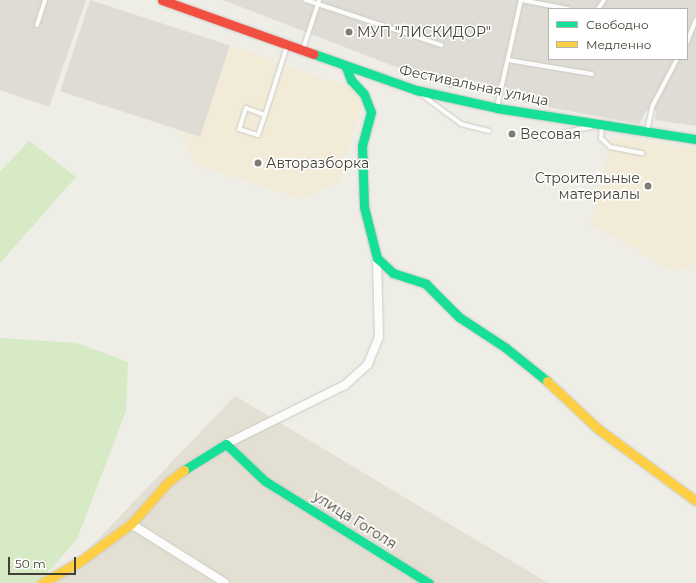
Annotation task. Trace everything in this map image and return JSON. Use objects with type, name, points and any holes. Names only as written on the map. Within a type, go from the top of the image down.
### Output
[{"type":"street","name":"Фестивальная улица","points":[[162,0],[303,52],[416,90],[497,108],[696,139]]},
{"type":"street","points":[[42,583],[79,562],[132,524],[168,482],[207,454],[345,385],[368,364],[379,337],[377,258],[364,207],[362,146],[371,112],[364,94],[351,80],[346,67]]},
{"type":"street","points":[[377,258],[393,273],[426,284],[459,317],[506,348],[565,396],[597,428],[696,501]]},
{"type":"street","name":"улица Гоголя","points":[[226,444],[265,481],[430,583]]},
{"type":"street","points":[[132,524],[225,583]]},
{"type":"lane","points":[[37,25],[45,0]]},
{"type":"lane","points":[[306,0],[318,2],[441,45]]},
{"type":"lane","points":[[497,108],[521,0],[563,8]]},
{"type":"lane","points":[[303,52],[318,2]]},
{"type":"lane","points":[[688,40],[696,20]]},
{"type":"lane","points":[[265,115],[246,108],[239,129],[258,135],[265,115],[287,46]]},
{"type":"lane","points":[[508,60],[592,74]]},
{"type":"lane","points":[[647,131],[653,105],[676,60]]},
{"type":"lane","points":[[416,90],[461,124],[488,130]]},
{"type":"lane","points":[[535,138],[602,124],[601,138],[610,147],[642,153]]},
{"type":"shaded area","points":[[0,0],[86,0],[49,107],[0,90]]},
{"type":"shaded area","points":[[90,0],[230,45],[200,137],[60,91]]},
{"type":"shaded area","points":[[223,0],[696,0],[696,126],[655,120],[656,111],[647,110],[639,124],[510,100],[505,88],[457,78],[453,89]]},
{"type":"shaded area","points":[[230,45],[351,88],[362,104],[339,182],[301,199],[195,165],[181,131],[200,137]]},
{"type":"shaded area","name":"Строительные материалы","points":[[612,137],[696,148],[696,265],[673,270],[591,225]]},
{"type":"shaded area","points":[[235,396],[548,583],[56,583]]},
{"type":"green space","points":[[29,141],[76,177],[0,263],[0,172]]},
{"type":"green space","points":[[0,338],[77,343],[128,362],[126,411],[77,539],[39,583],[0,583]]},
{"type":"traffic: fast","points":[[314,54],[416,90],[497,108],[696,139]]},
{"type":"traffic: fast","points":[[346,67],[351,80],[364,94],[371,112],[362,146],[364,207],[377,258],[393,273],[426,284],[459,317],[506,348],[547,381]]},
{"type":"traffic: fast","points":[[184,470],[226,444],[265,481],[429,583]]},
{"type":"traffic: slow","points":[[547,381],[597,428],[696,501]]},
{"type":"traffic: slow","points":[[42,583],[79,562],[131,524],[168,482],[184,470]]},
{"type":"traffic: jam","points":[[162,0],[314,54]]},
{"type":"place","name":"МУП \"ЛИСКИДОР\"","points":[[349,32]]},
{"type":"place","name":"Весовая","points":[[512,134]]},
{"type":"place","name":"Авторазборка","points":[[258,163]]},
{"type":"place","name":"Строительные материалы","points":[[648,186]]}]
